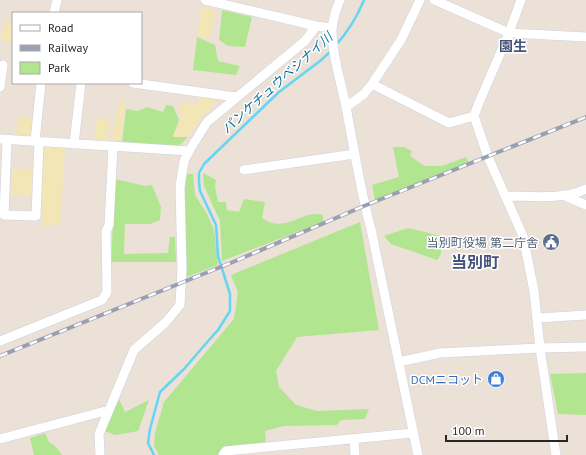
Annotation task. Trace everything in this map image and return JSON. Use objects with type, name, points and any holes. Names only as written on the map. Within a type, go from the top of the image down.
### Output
[{"type":"street","points":[[54,12],[57,0]]},
{"type":"street","points":[[205,0],[316,26],[333,33]]},
{"type":"street","points":[[340,0],[336,9],[333,33],[338,67],[364,206],[371,229],[418,455]]},
{"type":"street","points":[[346,107],[364,94],[372,84],[401,40],[420,0]]},
{"type":"street","points":[[434,0],[509,32],[586,37]]},
{"type":"street","points":[[521,0],[474,116],[488,157],[523,236],[534,291],[540,348],[556,455]]},
{"type":"street","points":[[100,455],[99,434],[134,350],[166,322],[180,305],[182,268],[180,187],[184,161],[189,151],[207,122],[305,41],[316,26]]},
{"type":"street","points":[[0,87],[2,65],[12,67]]},
{"type":"street","points":[[41,84],[37,141],[36,216],[4,215],[3,140],[37,141],[189,151]]},
{"type":"street","points":[[74,144],[81,84]]},
{"type":"street","points":[[140,84],[236,97]]},
{"type":"street","points":[[372,84],[449,123],[474,116]]},
{"type":"street","points":[[0,340],[102,300],[107,292],[106,231],[109,225],[113,146]]},
{"type":"street","points":[[244,170],[355,154]]},
{"type":"street","points":[[505,196],[563,195],[586,189]]},
{"type":"street","points":[[563,195],[586,205]]},
{"type":"street","points":[[537,318],[586,315]]},
{"type":"street","points":[[398,362],[440,353],[586,347]]},
{"type":"street","points":[[0,439],[109,410]]},
{"type":"street","points":[[223,455],[226,451],[264,451],[413,433]]},
{"type":"street","points":[[354,439],[355,455]]},
{"type":"green space","points":[[222,10],[252,17],[245,47],[228,46],[219,40]]},
{"type":"green space","points":[[197,37],[215,45],[218,61],[240,66],[236,75],[193,70]]},
{"type":"green space","points":[[166,105],[173,106],[179,120],[173,136],[188,137],[180,145],[150,146],[122,144],[126,109],[138,111],[147,107],[163,112]]},
{"type":"green space","points":[[393,147],[404,147],[412,151],[410,156],[425,166],[442,166],[466,157],[469,163],[375,200],[372,185],[399,177]]},
{"type":"green space","points":[[203,173],[216,180],[215,187],[218,202],[226,202],[227,210],[239,212],[244,199],[265,202],[262,218],[271,223],[286,223],[315,214],[323,215],[323,222],[222,261],[220,221],[204,186]]},
{"type":"green space","points":[[186,174],[193,174],[195,195],[207,214],[214,230],[218,265],[187,277],[184,194]]},
{"type":"green space","points":[[115,179],[145,186],[152,185],[161,207],[160,220],[150,224],[125,224],[124,254],[168,253],[170,237],[175,237],[176,262],[111,262]]},
{"type":"green space","points":[[360,222],[379,330],[297,337],[276,371],[279,387],[296,405],[317,411],[369,409],[365,419],[341,420],[337,425],[284,426],[265,431],[266,445],[220,450],[219,455],[159,455],[154,446],[155,433],[164,402],[234,319],[238,292],[231,275]]},
{"type":"green space","points":[[408,228],[441,236],[441,254],[437,260],[391,244],[384,236]]},
{"type":"green space","points":[[586,373],[586,415],[558,414],[550,374]]},
{"type":"green space","points":[[119,399],[125,412],[149,400],[138,431],[116,435],[104,431]]},
{"type":"green space","points":[[45,433],[49,442],[55,446],[62,455],[34,455],[30,438]]},
{"type":"sand","points":[[202,6],[216,10],[210,41],[197,34]]},
{"type":"sand","points":[[5,21],[12,23],[12,42],[0,40]]},
{"type":"sand","points":[[198,96],[219,99],[201,119],[188,137],[173,137],[181,120],[179,103],[197,105]]},
{"type":"sand","points":[[120,100],[126,101],[121,141],[112,140]]},
{"type":"sand","points":[[19,116],[35,118],[32,136],[16,135]]},
{"type":"sand","points":[[96,118],[110,120],[107,141],[94,141]]},
{"type":"sand","points":[[46,147],[65,148],[60,226],[41,226],[42,151]]},
{"type":"sand","points":[[11,169],[33,170],[32,195],[11,196]]},
{"type":"waterway","name":"パンケチュウベシナイ川","points":[[335,46],[352,24],[364,0]]},
{"type":"waterway","name":"パンケチュウベシナイ川","points":[[154,455],[148,443],[150,429],[160,392],[184,369],[218,330],[230,311],[230,294],[218,256],[216,225],[200,191],[199,173],[204,164],[279,92],[331,51]]},
{"type":"railway","points":[[0,356],[233,262],[364,206],[586,117]]},
{"type":"place","name":"当別町役場 第二庁舎","points":[[551,242]]},
{"type":"place","name":"DCMニコット","points":[[496,379]]},
{"type":"district","name":"園生","points":[[513,46]]},
{"type":"district","name":"当別町","points":[[475,262]]}]
